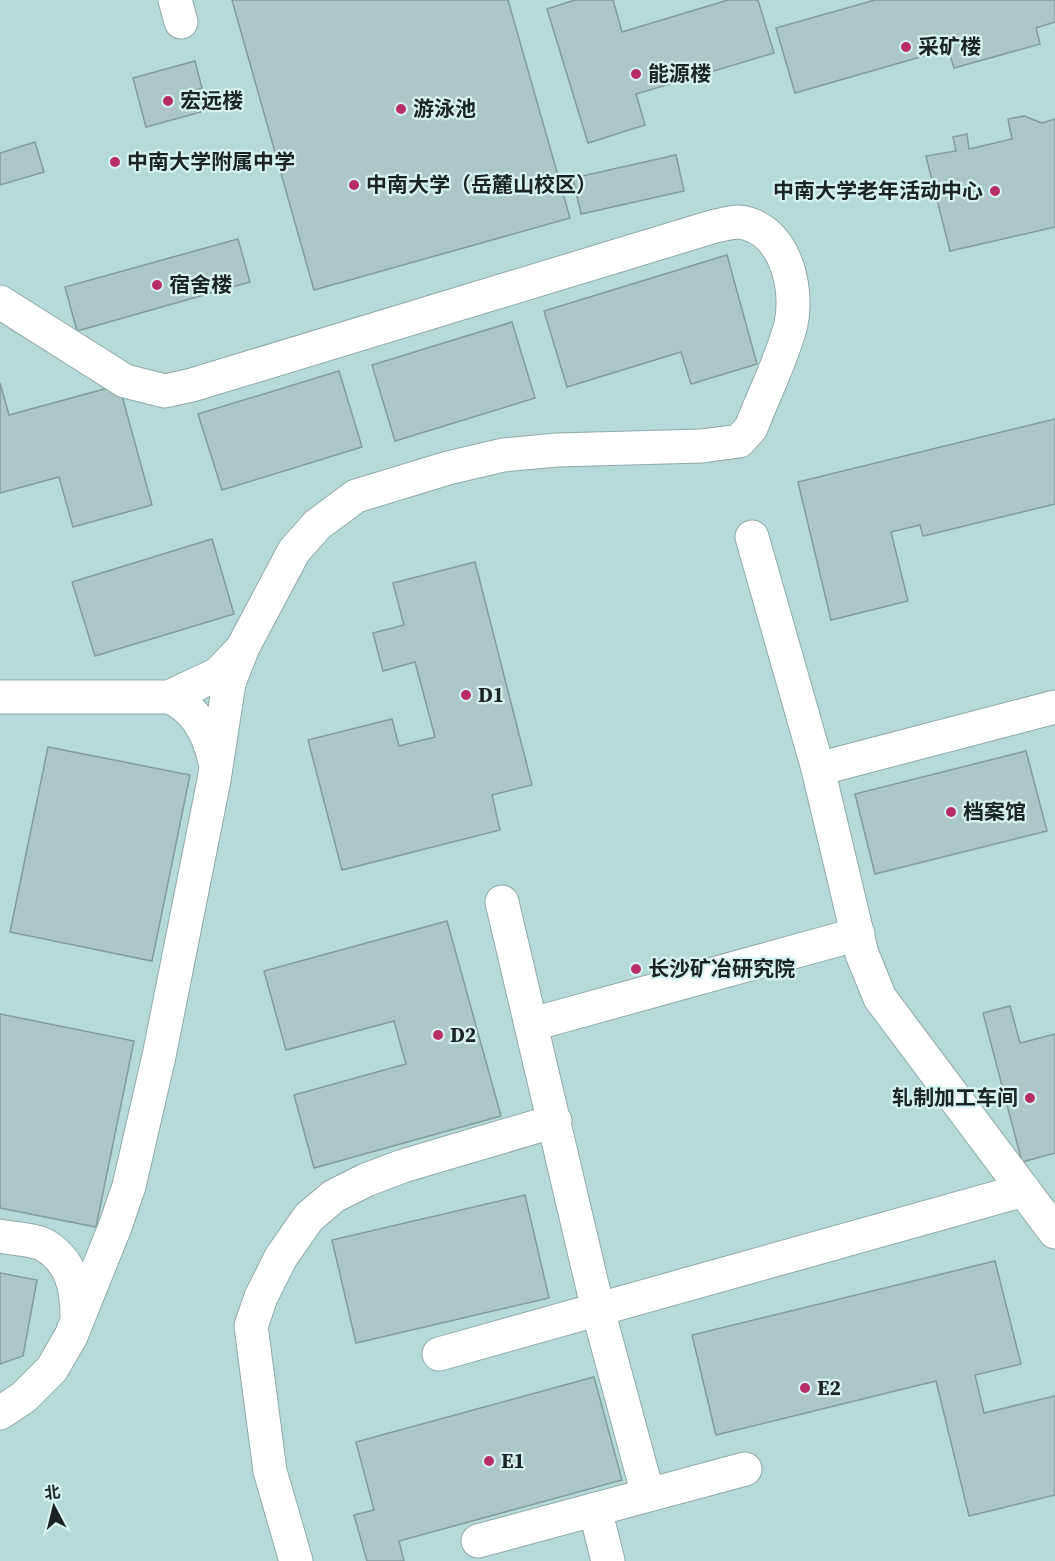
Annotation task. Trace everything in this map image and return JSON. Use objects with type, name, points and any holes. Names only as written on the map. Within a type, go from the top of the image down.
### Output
[{"type":"street","points":[[0,302],[125,381],[165,390],[192,385],[715,225],[738,222],[763,231],[778,245],[788,273],[793,300],[791,325],[751,428],[739,441],[702,446],[557,450],[503,455],[448,468],[356,496],[317,525],[294,551],[243,647],[229,683],[216,767],[159,1056],[129,1186],[116,1227],[76,1322],[52,1369],[24,1397],[0,1413]]},
{"type":"street","points":[[752,537],[818,769],[862,954],[880,998],[1055,1232]]},
{"type":"street","points":[[169,697],[219,674],[243,647]]},
{"type":"street","points":[[0,697],[169,697],[181,702],[200,723],[210,739],[216,767]]},
{"type":"street","points":[[818,769],[1055,707]]},
{"type":"street","points":[[502,902],[533,1024],[598,1310],[648,1495]]},
{"type":"street","points":[[533,1024],[858,934]]},
{"type":"street","points":[[296,1561],[270,1471],[252,1326],[261,1297],[281,1257],[309,1217],[334,1196],[366,1180],[403,1166],[555,1121]]},
{"type":"street","points":[[440,1354],[1024,1190]]},
{"type":"street","points":[[0,1236],[45,1245],[82,1248],[100,1241],[116,1227]]},
{"type":"street","points":[[45,1245],[72,1274],[77,1297],[76,1322]]},
{"type":"street","points":[[478,1541],[745,1468]]},
{"type":"street","points":[[595,1509],[608,1561]]},
{"type":"shaded area","points":[[0,0],[1055,0],[1055,1561],[0,1561]]},
{"type":"building","name":"游泳池","points":[[232,0],[508,0],[570,218],[314,290]]},
{"type":"building","name":"能源楼","points":[[575,0],[613,0],[622,32],[728,0],[758,0],[774,53],[636,94],[645,125],[588,143],[547,9]]},
{"type":"building","name":"采矿楼","points":[[875,0],[1055,0],[1055,22],[1036,28],[1040,44],[954,68],[948,49],[795,93],[776,28]]},
{"type":"building","name":"宏远楼","points":[[195,61],[202,88],[195,90],[201,112],[146,127],[133,78]]},
{"type":"building","name":"中南大学老年活动中心","points":[[1024,116],[1042,123],[1055,119],[1055,227],[950,251],[926,156],[956,151],[953,137],[967,134],[969,149],[1012,139],[1008,119]]},
{"type":"building","points":[[35,142],[44,172],[0,185],[0,153]]},
{"type":"building","points":[[676,155],[684,191],[581,214],[573,178]]},
{"type":"building","name":"宿舍楼","points":[[238,239],[250,282],[77,331],[65,287]]},
{"type":"building","points":[[727,255],[757,364],[691,384],[681,352],[567,387],[544,311]]},
{"type":"building","points":[[512,322],[535,398],[395,441],[372,365]]},
{"type":"building","points":[[339,371],[362,447],[222,490],[198,414]]},
{"type":"building","points":[[0,383],[9,415],[119,385],[152,505],[73,527],[59,477],[0,493]]},
{"type":"building","points":[[1055,419],[1055,504],[923,536],[920,525],[891,532],[908,601],[831,620],[798,482]]},
{"type":"building","points":[[212,539],[234,614],[95,656],[72,582]]},
{"type":"building","name":"D1","points":[[475,562],[532,785],[492,795],[500,830],[342,870],[308,740],[392,719],[399,746],[435,737],[415,662],[383,671],[373,633],[404,625],[393,583]]},
{"type":"building","points":[[48,747],[190,775],[152,961],[10,932]]},
{"type":"building","name":"档案馆","points":[[1026,751],[1047,831],[875,874],[855,794]]},
{"type":"building","name":"D2","points":[[447,921],[501,1116],[314,1168],[294,1095],[406,1064],[394,1021],[286,1050],[264,971]]},
{"type":"building","name":"轧制加工车间","points":[[1010,1006],[1020,1043],[1055,1034],[1055,1153],[1022,1162],[983,1013]]},
{"type":"building","points":[[0,1014],[134,1041],[96,1227],[0,1208]]},
{"type":"building","points":[[525,1195],[549,1298],[356,1343],[332,1240]]},
{"type":"building","name":"E2","points":[[995,1261],[1021,1364],[975,1375],[984,1413],[1055,1396],[1055,1495],[969,1516],[936,1381],[716,1435],[692,1335]]},
{"type":"building","points":[[0,1273],[37,1280],[23,1356],[0,1364]]},
{"type":"building","name":"E1","points":[[594,1377],[622,1480],[399,1541],[404,1561],[367,1561],[354,1515],[374,1510],[356,1442]]},
{"type":"place","name":"采矿楼","points":[[906,47]]},
{"type":"place","name":"能源楼","points":[[636,74]]},
{"type":"place","name":"宏远楼","points":[[168,101]]},
{"type":"place","name":"游泳池","points":[[401,109]]},
{"type":"place","name":"中南大学附属中学","points":[[115,162]]},
{"type":"place","name":"中南大学（岳麓山校区）","points":[[354,185]]},
{"type":"place","name":"中南大学老年活动中心","points":[[995,191]]},
{"type":"place","name":"宿舍楼","points":[[157,285]]},
{"type":"place","name":"D1","points":[[466,695]]},
{"type":"place","name":"档案馆","points":[[951,812]]},
{"type":"place","name":"长沙矿冶研究院","points":[[636,969]]},
{"type":"place","name":"D2","points":[[438,1035]]},
{"type":"place","name":"轧制加工车间","points":[[1030,1098]]},
{"type":"place","name":"E2","points":[[805,1388]]},
{"type":"place","name":"E1","points":[[489,1461]]}]
